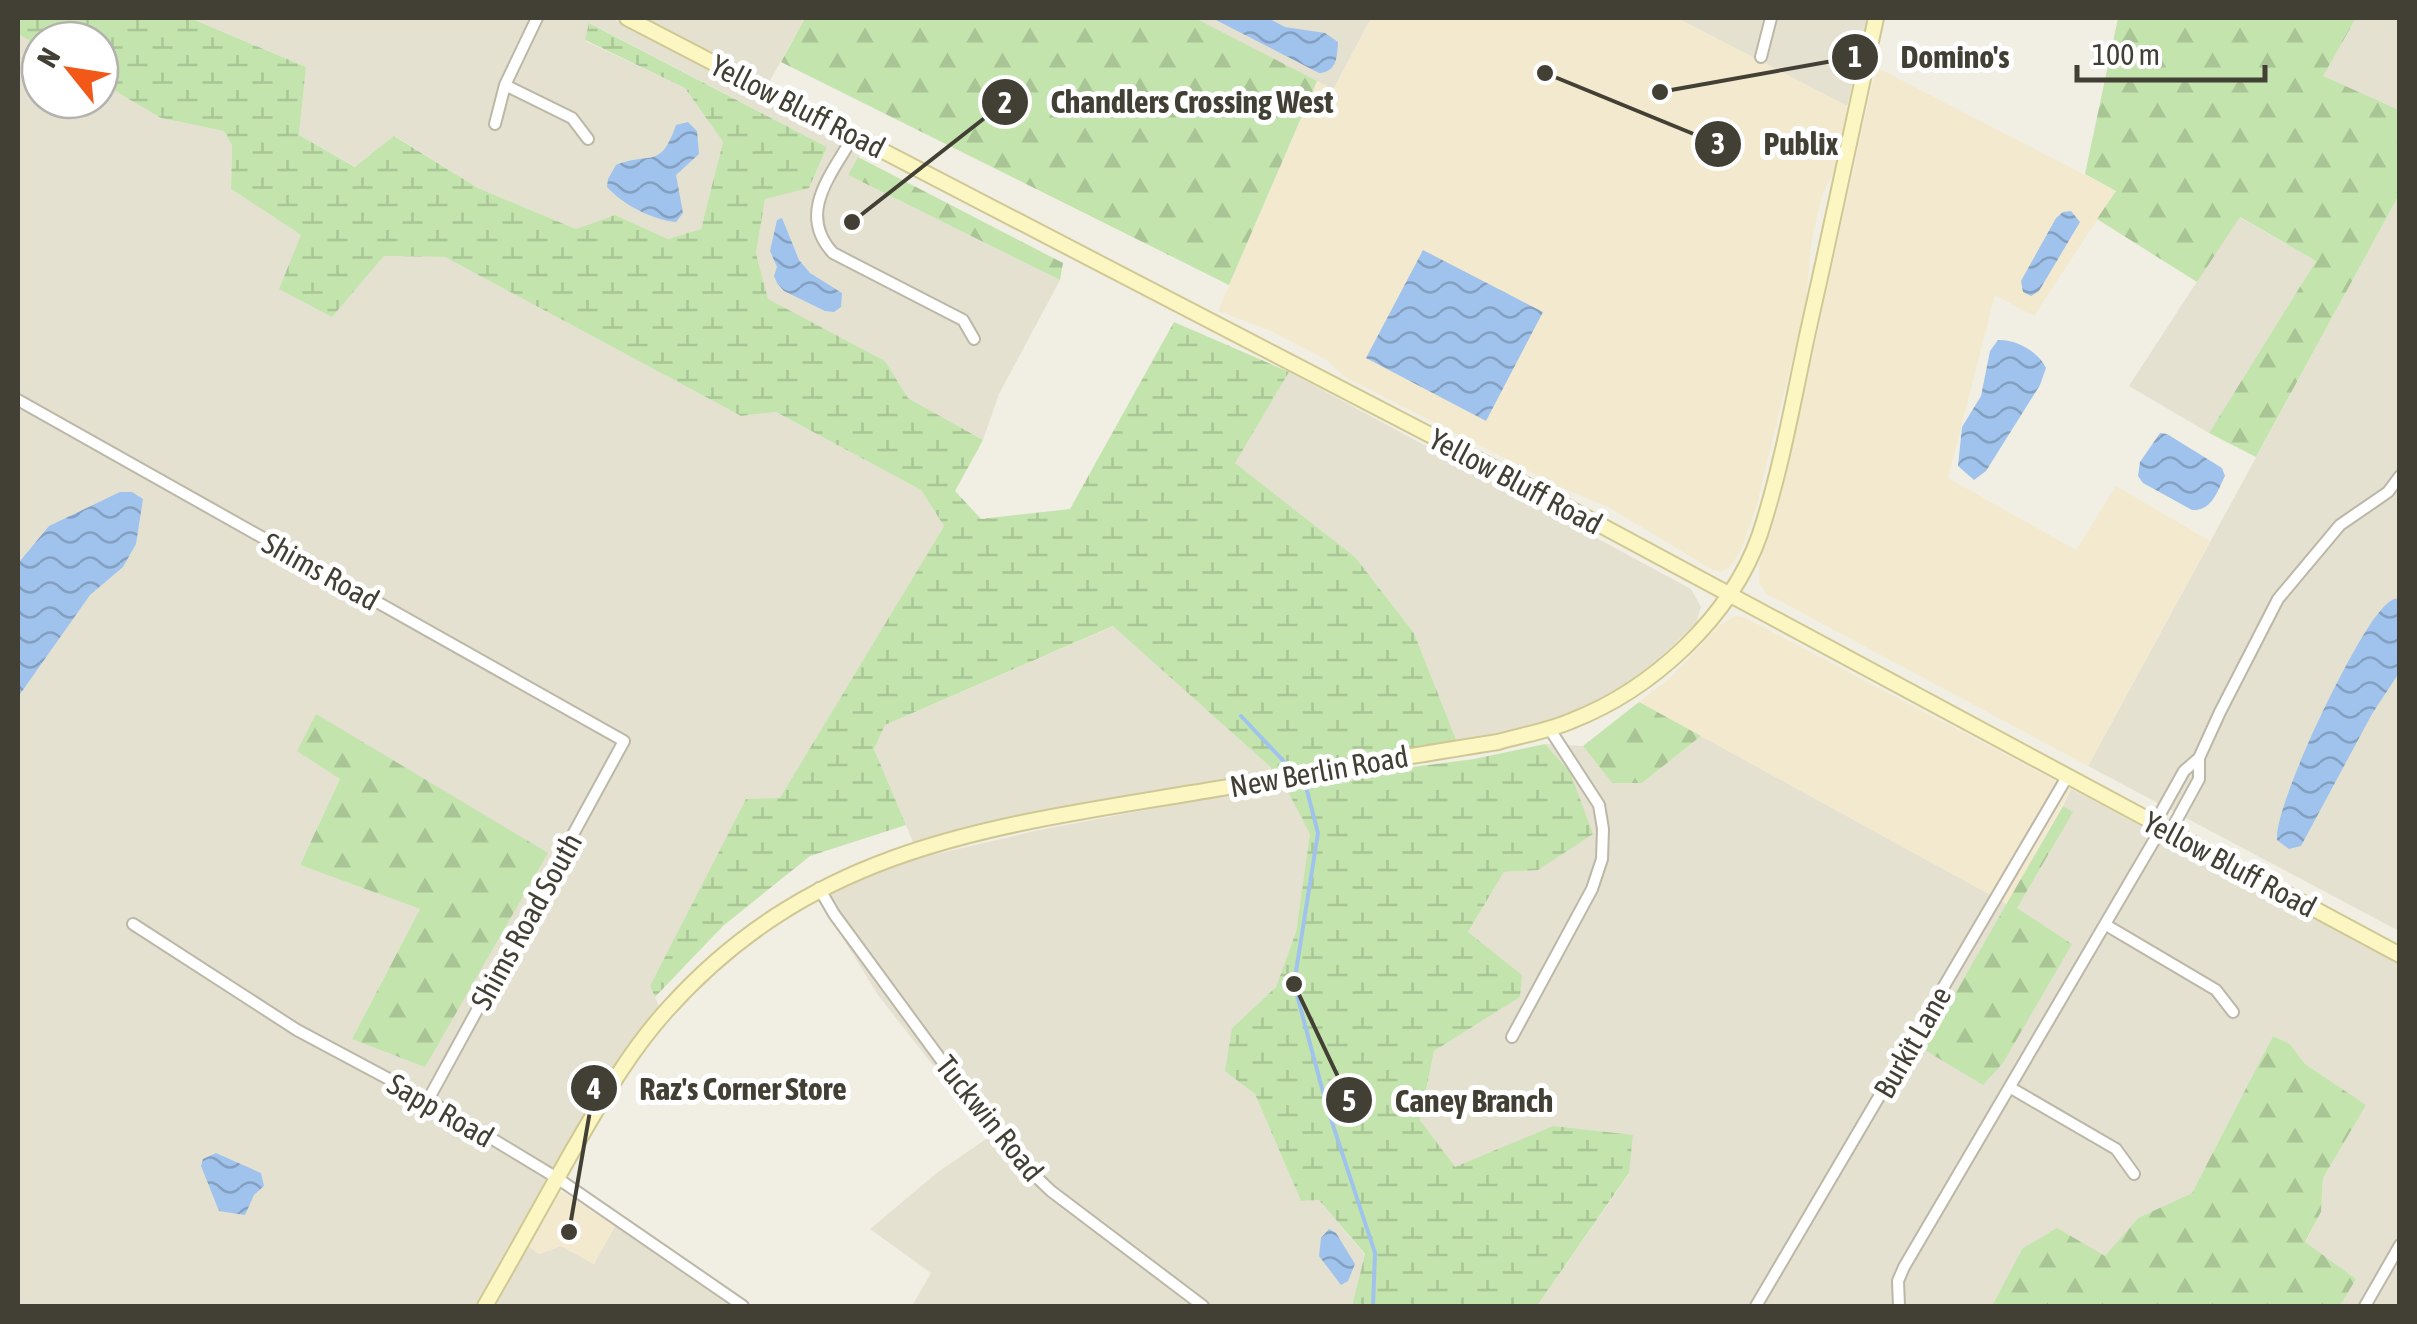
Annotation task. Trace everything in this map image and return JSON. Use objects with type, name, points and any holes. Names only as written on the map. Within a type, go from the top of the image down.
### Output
[{"type":"main road","name":"Yellow Bluff Road","points":[[628,18],[1182,304],[2400,954]]},
{"type":"main road","name":"New Berlin Road","points":[[486,1306],[616,1078],[664,1012],[722,954],[819,888],[890,857],[1078,812],[1498,742],[1549,728],[1601,708],[1652,675],[1691,640],[1727,594],[1759,538],[1778,470],[1876,18]]},
{"type":"street","points":[[495,124],[505,85],[537,18]]},
{"type":"street","points":[[1761,57],[1770,18]]},
{"type":"street","points":[[505,85],[572,118],[588,139]]},
{"type":"street","points":[[854,135],[818,201],[817,231],[824,243],[833,253],[963,320],[974,338]]},
{"type":"street","name":"Shims Road","points":[[18,400],[624,741]]},
{"type":"street","points":[[1899,1306],[1898,1281],[1904,1267],[2162,827],[2184,771],[2200,758],[2278,599],[2340,524],[2388,492],[2400,476]]},
{"type":"street","points":[[1512,1038],[1592,889],[1602,858],[1599,805],[1549,728]]},
{"type":"street","name":"Shims Road South","points":[[428,1100],[624,741]]},
{"type":"street","points":[[2162,827],[2200,779],[2200,758]]},
{"type":"street","name":"Burkit Lane","points":[[1756,1306],[2067,776]]},
{"type":"street","name":"Tuckwin Road","points":[[819,888],[1005,1147],[1051,1191],[1203,1306]]},
{"type":"street","name":"Sapp Road","points":[[133,924],[298,1030],[428,1100],[557,1178],[743,1306]]},
{"type":"street","points":[[2106,925],[2216,990],[2233,1012]]},
{"type":"street","points":[[2010,1088],[2116,1149],[2134,1174]]},
{"type":"street","points":[[2365,1306],[2400,1245]]},
{"type":"shaded area","points":[[190,18],[611,18],[864,148],[848,175],[1060,280],[999,394],[983,440],[908,398],[885,361],[768,300],[756,253],[765,198],[809,188],[827,147],[590,23],[585,41],[685,88],[723,142],[701,229],[668,239],[615,215],[576,229],[478,188],[395,136],[356,167],[299,135],[306,67]]},
{"type":"shaded area","points":[[640,18],[805,18],[768,84]]},
{"type":"shaded area","points":[[1195,18],[1371,18],[1333,90]]},
{"type":"shaded area","points":[[1371,18],[1677,18],[1847,106],[1835,170],[1822,195],[1811,244],[1806,303],[1756,508],[1731,566],[1721,572],[1713,570],[1610,508],[1560,487],[1345,377],[1327,360],[1269,330],[1218,311],[1317,81],[1334,89]]},
{"type":"shaded area","points":[[1677,18],[1868,18],[1847,106]]},
{"type":"shaded area","points":[[2356,18],[2399,18],[2399,110],[2322,76]]},
{"type":"shaded area","points":[[18,34],[20,120],[120,120],[120,94],[161,118],[224,131],[232,144],[231,189],[301,235],[332,316],[384,256],[445,257],[741,416],[776,412],[921,490],[944,526],[780,799],[650,986],[659,1006],[599,1092],[478,1306],[18,1306]],"holes":[[[340,779],[548,853],[352,1039],[420,909],[300,865]]]},
{"type":"shaded area","points":[[1876,67],[2116,191],[2034,316],[1995,295],[1948,478],[2076,550],[2116,486],[2210,541],[2088,766],[1767,594],[1759,584],[1759,564],[1776,516]]},
{"type":"shaded area","points":[[2399,195],[2399,931],[2088,766]]},
{"type":"shaded area","points":[[2239,217],[2316,261],[2209,433],[2129,386]]},
{"type":"shaded area","points":[[1289,372],[1691,589],[1701,607],[1696,623],[1646,671],[1566,716],[1457,742],[1414,633],[1355,557],[1234,463]]},
{"type":"shaded area","points":[[1735,616],[1744,617],[2071,789],[2007,904],[1639,702],[1672,676],[1721,624]]},
{"type":"shaded area","points":[[1114,626],[1276,772],[1047,813],[913,842],[874,749],[885,725]]},
{"type":"shaded area","points":[[1701,736],[2007,904],[1923,1048],[2071,943],[2016,908],[2072,813],[2063,806],[2071,789],[2399,962],[2399,1306],[2340,1306],[2356,1279],[2305,1243],[2321,1212],[2323,1178],[2365,1105],[2305,1064],[2290,1044],[2273,1036],[2192,1193],[2138,1218],[2105,1257],[2022,1249],[1992,1306],[1537,1306],[1629,1174],[1553,1126],[1455,1168],[1420,1120],[1434,1051],[1520,997],[1521,975],[1468,932],[1504,872],[1538,870],[1570,772],[1545,744],[1583,746],[1612,783],[1642,783]]},
{"type":"shaded area","points":[[1284,784],[1311,833],[1296,932],[1276,987],[1232,1028],[1255,1094],[1301,1201],[1319,1200],[1365,1255],[1352,1306],[912,1306],[931,1273],[870,1229],[938,1172],[989,1137],[878,995],[818,898],[867,874],[928,856],[1039,830]]},
{"type":"shaded area","points":[[561,1191],[615,1226],[594,1264],[561,1246],[539,1254],[528,1246]]},
{"type":"shaded area","points":[[615,1226],[730,1306],[494,1306],[528,1246],[539,1254],[561,1246],[594,1264]]},
{"type":"green space","points":[[18,18],[190,18],[306,67],[299,135],[355,167],[394,136],[478,188],[576,229],[615,215],[668,239],[701,229],[723,142],[685,88],[585,40],[589,23],[827,147],[809,188],[765,199],[756,253],[768,299],[885,361],[908,398],[983,440],[955,491],[981,519],[1070,509],[1174,322],[1289,372],[1235,463],[1355,557],[1414,633],[1457,742],[1276,772],[1113,626],[885,725],[874,749],[906,825],[810,856],[723,926],[655,997],[650,986],[746,799],[780,798],[944,526],[921,490],[776,412],[741,416],[445,257],[384,256],[332,317],[279,289],[301,235],[231,189],[232,145],[224,131],[161,118],[120,94],[120,20],[20,20],[18,34]]},
{"type":"green space","points":[[805,18],[1195,18],[1317,81],[1229,285],[781,62]]},
{"type":"green space","points":[[2118,18],[2356,18],[2323,76],[2399,110],[2399,195],[2256,457],[2209,433],[2316,261],[2240,217],[2197,282],[2097,219],[2116,191],[2085,174]]},
{"type":"green space","points":[[858,157],[1063,263],[1060,280],[848,175]]},
{"type":"green space","points":[[1639,702],[1701,736],[1642,783],[1612,783],[1583,746]]},
{"type":"green space","points":[[316,714],[548,853],[425,1067],[352,1039],[420,909],[300,865],[340,779],[297,751]]},
{"type":"green space","points":[[1545,744],[1570,772],[1593,834],[1538,870],[1504,872],[1468,932],[1522,975],[1520,997],[1434,1051],[1420,1120],[1455,1167],[1553,1126],[1633,1135],[1629,1173],[1537,1306],[1352,1306],[1365,1254],[1319,1200],[1301,1201],[1255,1094],[1225,1071],[1232,1028],[1276,987],[1296,932],[1310,834],[1284,784],[1474,759]]},
{"type":"green space","points":[[2063,806],[2073,812],[2017,908],[2072,944],[2003,1063],[1983,1085],[1923,1049]]},
{"type":"green space","points":[[2273,1036],[2290,1044],[2305,1064],[2366,1105],[2323,1178],[2321,1212],[2305,1242],[2356,1279],[2340,1306],[1992,1306],[2022,1249],[2057,1228],[2105,1256],[2138,1218],[2192,1193]]},
{"type":"water","points":[[1212,18],[1268,18],[1285,27],[1325,33],[1338,42],[1335,63],[1319,73]]},
{"type":"water","points":[[688,122],[697,131],[699,154],[676,175],[683,213],[676,222],[639,210],[607,187],[616,165],[659,154],[676,125]]},
{"type":"water","points":[[2071,211],[2080,222],[2039,291],[2031,296],[2023,292],[2021,281],[2056,218]]},
{"type":"water","points":[[782,218],[799,260],[810,273],[842,293],[841,307],[834,312],[784,291],[777,283],[777,267],[770,251],[777,220]]},
{"type":"water","points":[[1423,250],[1543,312],[1486,421],[1366,358]]},
{"type":"water","points":[[1998,340],[2026,348],[2046,368],[2040,385],[1986,471],[1974,480],[1958,466],[1962,427],[1981,396],[1990,351]]},
{"type":"water","points":[[2160,433],[2222,468],[2225,476],[2204,507],[2192,510],[2143,483],[2138,476],[2140,462]]},
{"type":"water","points":[[120,492],[132,492],[143,499],[136,544],[123,567],[90,595],[18,697],[20,561],[49,526]]},
{"type":"water","points":[[2399,598],[2399,673],[2372,714],[2301,846],[2289,849],[2277,840],[2301,759],[2353,653],[2381,610]]},
{"type":"water","points":[[216,1153],[261,1173],[264,1186],[254,1195],[245,1215],[219,1211],[201,1166],[203,1159]]},
{"type":"water","points":[[1329,1229],[1336,1233],[1355,1264],[1348,1281],[1341,1285],[1319,1256],[1321,1238]]},
{"type":"waterway","points":[[1241,716],[1293,771]]},
{"type":"waterway","points":[[1299,778],[1306,787],[1318,833],[1294,984],[1327,1107],[1375,1253],[1373,1306]]},
{"type":"place","name":"Publix","points":[[1545,73]]},
{"type":"place","name":"Domino's","points":[[1660,92]]},
{"type":"place","name":"Chandlers Crossing West","points":[[852,222]]},
{"type":"place","name":"Caney Branch","points":[[1294,984]]},
{"type":"place","name":"Raz's Corner Store","points":[[569,1232]]}]
